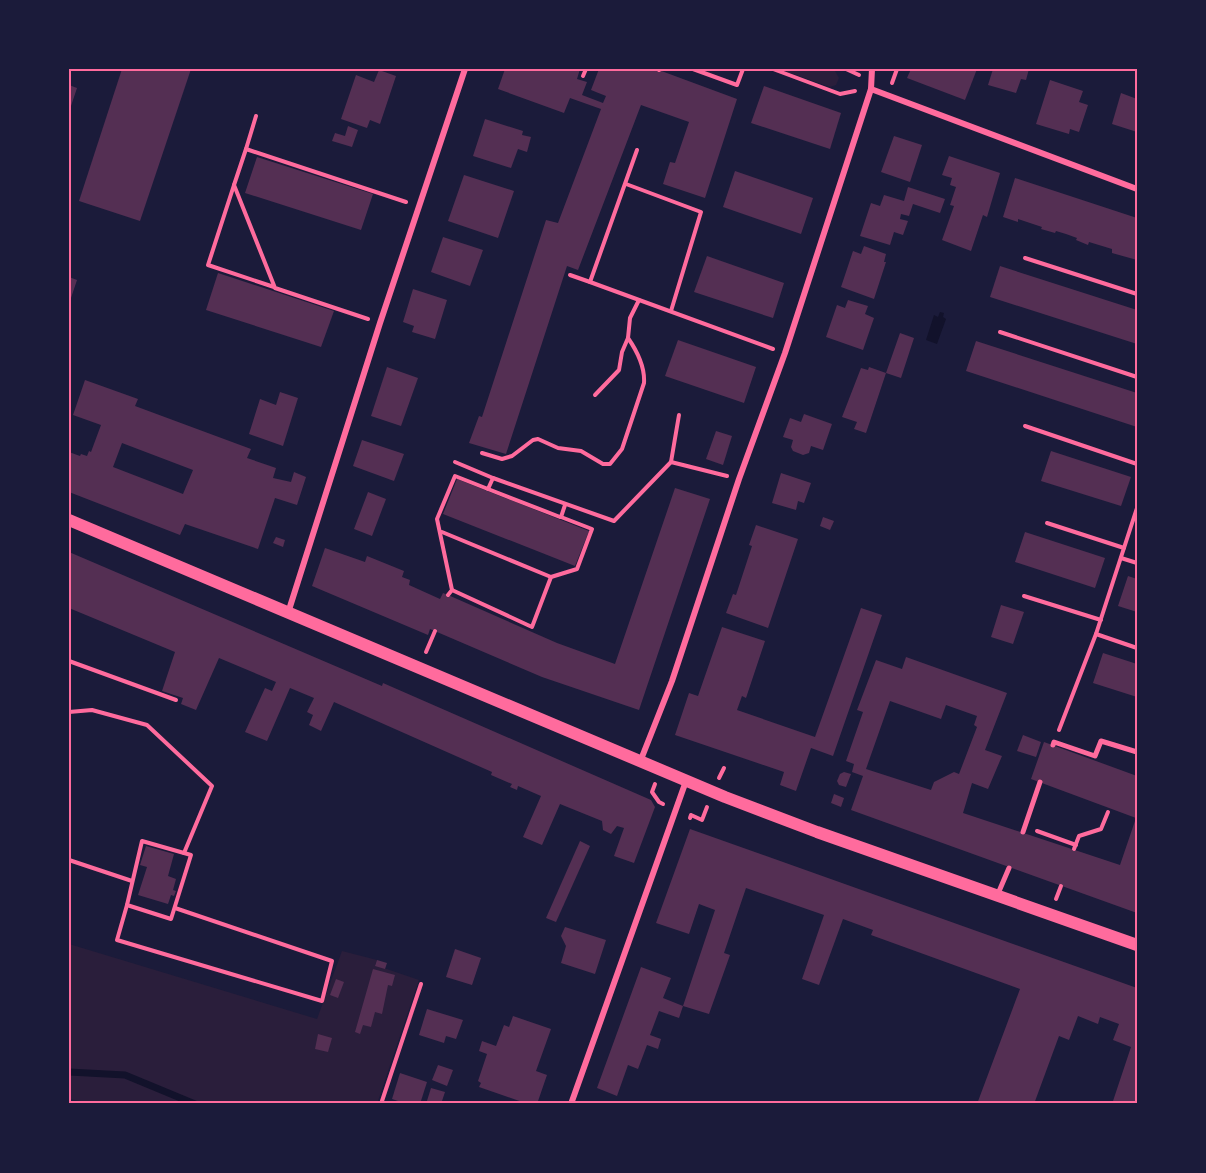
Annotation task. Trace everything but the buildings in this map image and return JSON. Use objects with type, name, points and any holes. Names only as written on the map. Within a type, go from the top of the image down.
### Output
[{"type":"main road","points":[[69,520],[713,792],[817,832],[1137,945]]},
{"type":"street","points":[[288,613],[380,323],[465,69]]},
{"type":"street","points":[[639,762],[672,681],[739,479],[784,353],[870,89],[872,69]]},
{"type":"street","points":[[870,89],[1137,189]]},
{"type":"street","points":[[1054,743],[1095,756],[1101,741],[1137,752]]},
{"type":"street","points":[[572,1104],[686,781]]},
{"type":"street","points":[[1024,829],[1040,782]]},
{"type":"street","points":[[997,896],[1010,868]]},
{"type":"path","points":[[583,76],[586,69]]},
{"type":"path","points":[[693,69],[737,85],[743,69]]},
{"type":"path","points":[[773,69],[840,94],[870,89]]},
{"type":"path","points":[[256,116],[208,265],[380,323]]},
{"type":"path","points":[[246,149],[419,206]]},
{"type":"path","points":[[591,282],[637,150]]},
{"type":"path","points":[[626,184],[701,212],[671,311]]},
{"type":"path","points":[[234,185],[275,288]]},
{"type":"path","points":[[1025,258],[1137,294]]},
{"type":"path","points":[[570,275],[784,353]]},
{"type":"path","points":[[595,395],[619,370],[622,352],[628,338],[630,318],[639,300]]},
{"type":"path","points":[[1000,332],[1137,377]]},
{"type":"path","points":[[483,453],[502,459],[512,456],[533,440],[538,439],[558,447],[580,451],[603,464],[610,464],[622,449],[644,383],[645,375],[628,338]]},
{"type":"path","points":[[455,462],[565,505],[614,521],[671,462],[679,415]]},
{"type":"path","points":[[1025,426],[1137,464]]},
{"type":"path","points":[[671,462],[739,479]]},
{"type":"path","points":[[441,532],[550,577],[577,569],[592,529],[455,476],[437,519],[452,590],[448,595]]},
{"type":"path","points":[[488,489],[493,478]]},
{"type":"path","points":[[561,517],[565,505]]},
{"type":"path","points":[[1054,743],[1101,620],[1137,508]]},
{"type":"path","points":[[1047,523],[1124,548]]},
{"type":"path","points":[[1121,558],[1137,563]]},
{"type":"path","points":[[452,590],[532,627],[550,577]]},
{"type":"path","points":[[1024,596],[1101,620]]},
{"type":"path","points":[[420,668],[435,631]]},
{"type":"path","points":[[1096,634],[1137,648]]},
{"type":"path","points":[[69,661],[176,700]]},
{"type":"path","points":[[69,712],[92,710],[147,725],[212,786],[184,853]]},
{"type":"path","points":[[687,825],[691,815],[702,820],[724,768]]},
{"type":"path","points":[[1024,829],[1075,847],[1079,836],[1101,830],[1108,812]]},
{"type":"path","points":[[127,905],[171,919],[191,855],[142,841],[117,940],[322,1001],[333,961],[175,908]]},
{"type":"path","points":[[69,860],[132,881]]},
{"type":"path","points":[[381,1104],[421,984]]},
{"type":"shaded area","points":[[779,69],[829,69],[835,71],[839,78],[836,85],[830,87]]},
{"type":"shaded area","points":[[940,312],[944,313],[943,317],[946,319],[937,344],[926,340],[934,315],[938,317]]},
{"type":"shaded area","points":[[69,944],[317,1019],[342,951],[377,960],[375,965],[419,980],[377,1104],[96,1104],[69,1099]]},
{"type":"waterway","points":[[69,1072],[125,1075],[195,1104]]}]
